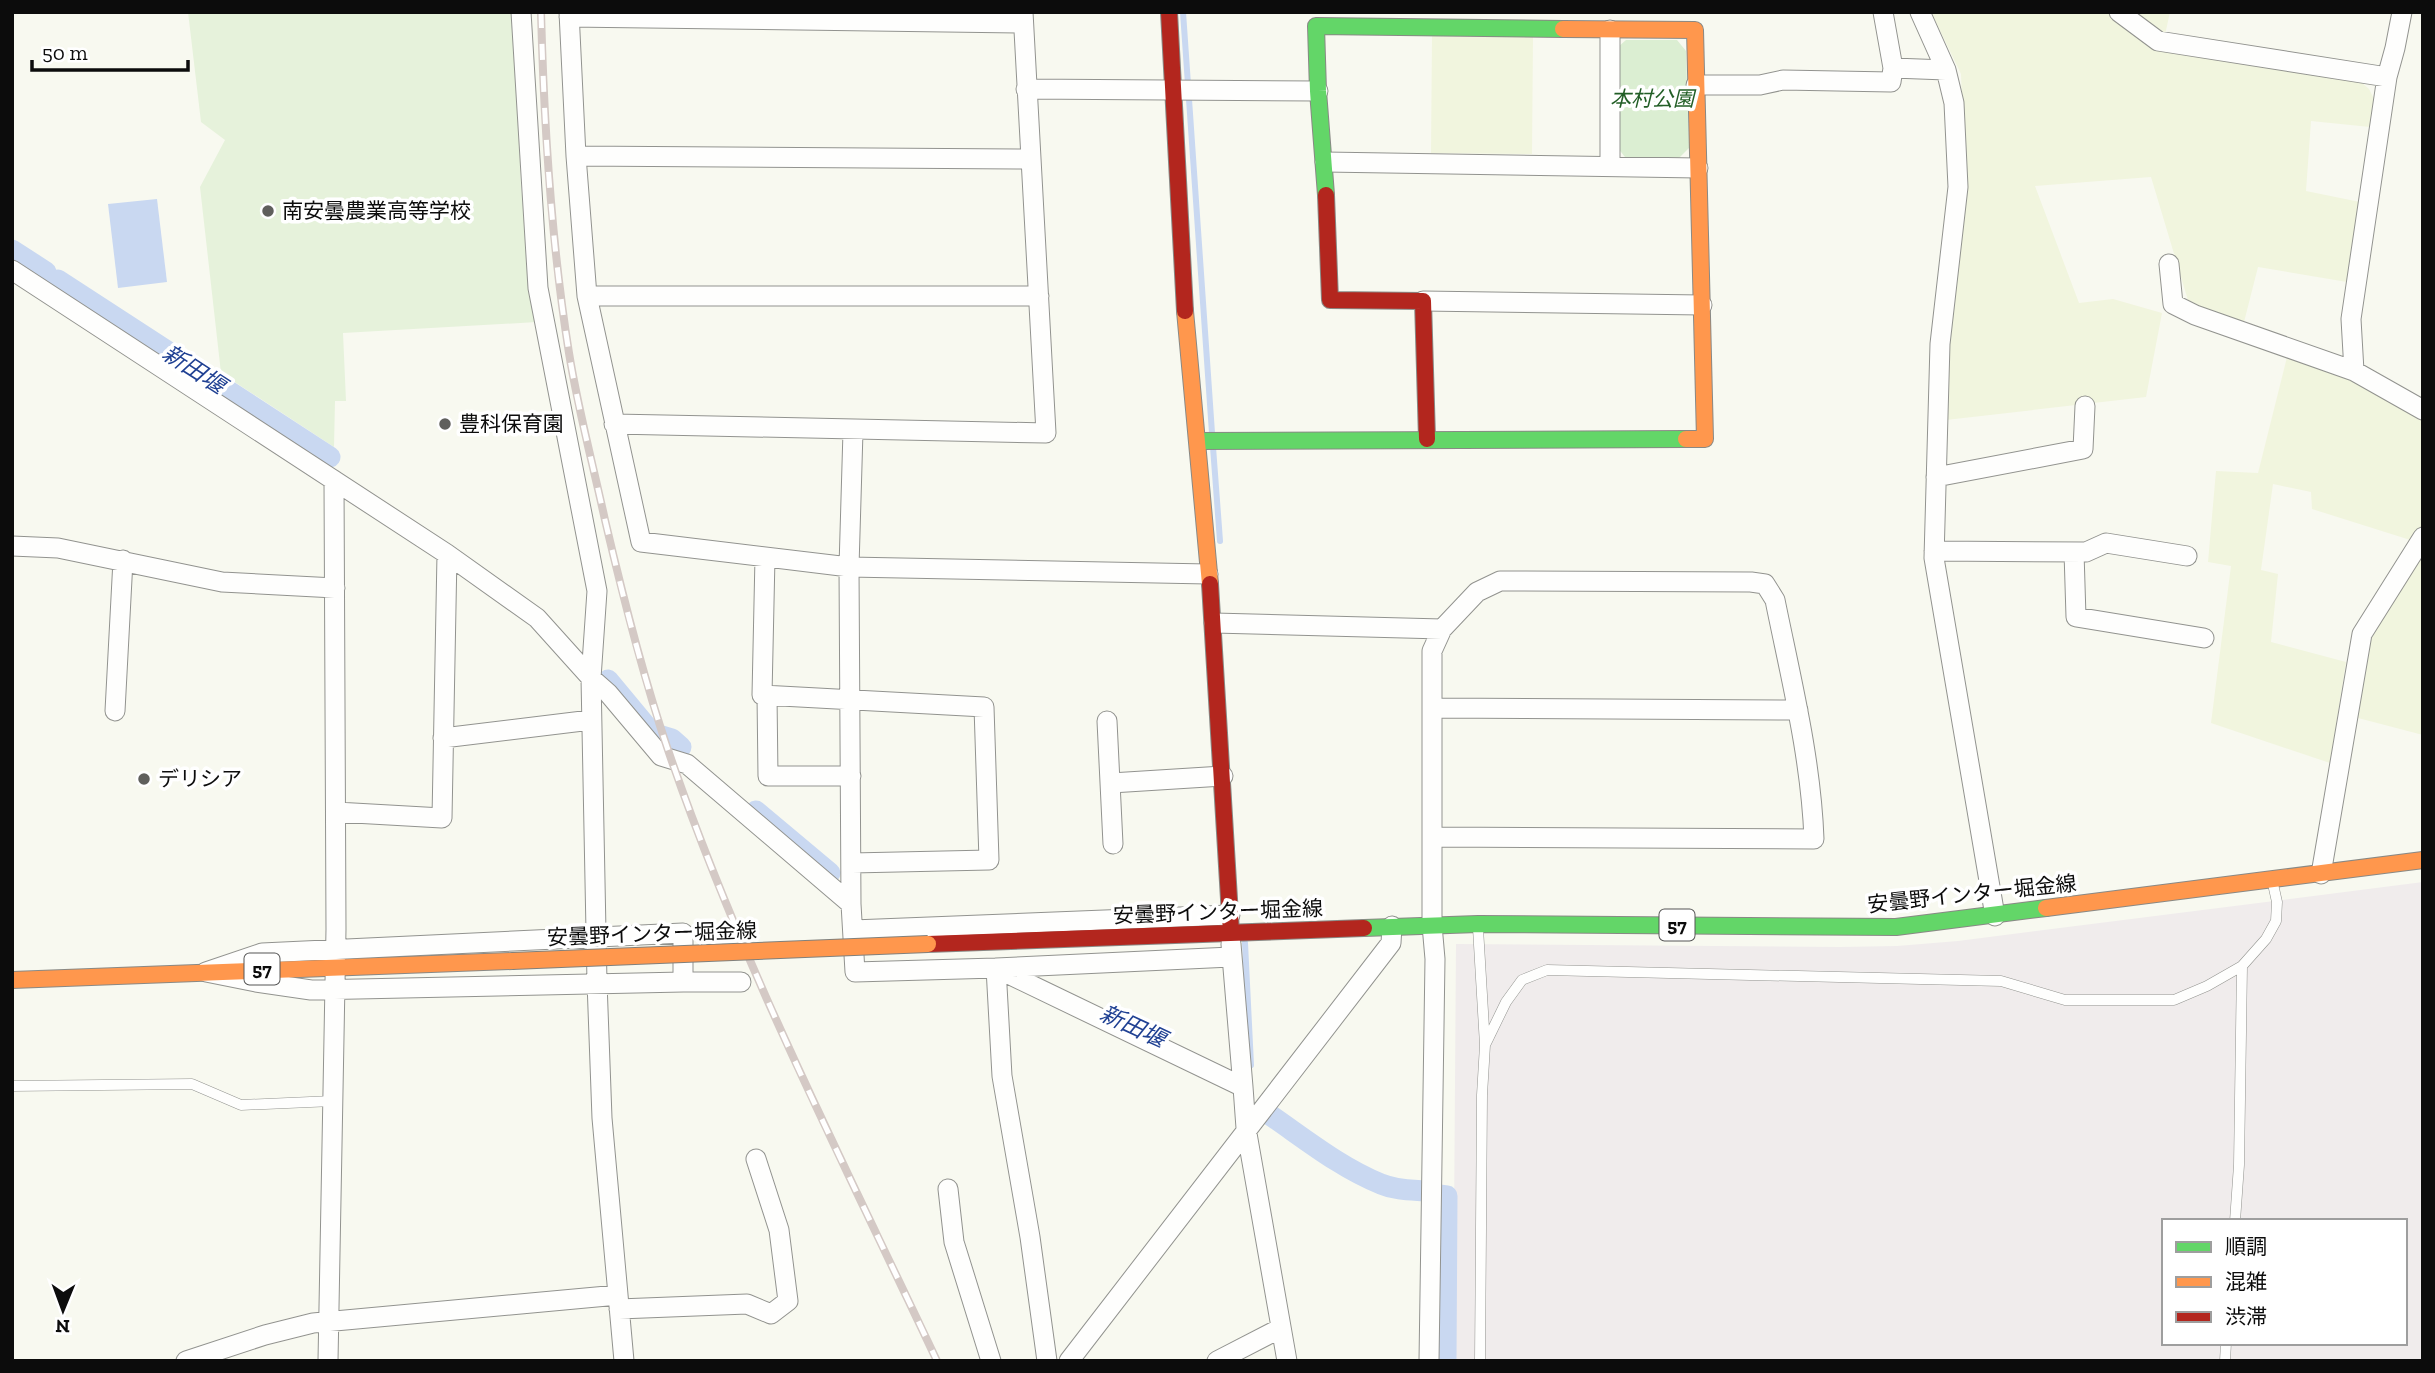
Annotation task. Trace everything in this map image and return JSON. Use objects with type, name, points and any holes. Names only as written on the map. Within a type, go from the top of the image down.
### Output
[{"type":"street","points":[[521,12],[538,288],[597,590],[591,678],[597,982],[602,1118],[624,1361]]},
{"type":"street","points":[[1169,12],[1184,302],[1214,623],[1231,957],[1246,1128],[1279,1329],[1287,1361]]},
{"type":"street","points":[[1696,85],[1760,85],[1783,80],[1891,82],[1893,68],[1883,12]]},
{"type":"street","points":[[1920,12],[1946,70],[1954,103],[1958,187],[1940,344],[1934,551],[1995,916]]},
{"type":"street","points":[[2119,12],[2158,41],[2387,77]]},
{"type":"street","points":[[2354,371],[2351,319],[2387,77],[2402,12]]},
{"type":"street","points":[[614,425],[1046,433],[1023,18],[569,14],[587,296],[614,425],[641,542],[849,567],[1208,574]]},
{"type":"street","points":[[1198,441],[1704,439],[1702,305],[1695,30],[1610,30],[1544,21],[1395,20],[1316,26],[1330,300],[1702,305]]},
{"type":"street","points":[[1609,166],[1610,30]]},
{"type":"street","points":[[1893,68],[1946,70]]},
{"type":"street","points":[[1026,89],[1318,91]]},
{"type":"street","points":[[576,156],[1030,159]]},
{"type":"street","points":[[1325,162],[1698,168]]},
{"type":"street","points":[[2169,264],[2173,304],[2195,316],[2354,371],[2423,410]]},
{"type":"street","points":[[12,270],[447,554],[537,618],[608,693],[661,756],[687,764],[851,904]]},
{"type":"street","points":[[587,296],[1039,296]]},
{"type":"street","points":[[1423,301],[1427,439]]},
{"type":"street","points":[[1936,477],[2082,449],[2085,406]]},
{"type":"street","points":[[853,431],[849,567],[851,904],[855,972],[1231,957]]},
{"type":"street","points":[[328,1361],[336,812],[334,480]]},
{"type":"street","points":[[2321,874],[2362,634],[2423,537]]},
{"type":"street","points":[[1934,551],[2086,552],[2106,543],[2187,556]]},
{"type":"street","points":[[12,546],[58,548],[222,582],[335,588]]},
{"type":"street","points":[[2074,552],[2076,617],[2204,638]]},
{"type":"street","points":[[336,812],[442,818],[447,554]]},
{"type":"street","points":[[765,556],[762,695],[984,707],[989,860],[852,863]]},
{"type":"street","points":[[115,711],[123,560]]},
{"type":"street","points":[[1429,1361],[1435,959],[1432,925],[1432,651],[1442,629],[1477,592],[1500,582],[1765,584],[1775,600],[1798,710],[1812,798],[1814,839],[1433,837]]},
{"type":"street","points":[[1214,623],[1442,629]]},
{"type":"street","points":[[767,695],[768,776],[851,776]]},
{"type":"street","points":[[1433,708],[1798,710]]},
{"type":"street","points":[[443,738],[592,720]]},
{"type":"street","points":[[1107,721],[1113,844]]},
{"type":"street","points":[[1111,783],[1223,776]]},
{"type":"street","name":"安曇野インター堀金線","points":[[335,958],[512,961],[928,944],[1230,924],[1896,927],[2423,860]]},
{"type":"street","points":[[853,930],[1230,924]]},
{"type":"street","points":[[1069,1361],[1391,943],[1392,926]]},
{"type":"street","points":[[205,972],[262,953],[335,958],[596,936],[683,933],[683,982]]},
{"type":"street","points":[[996,968],[1243,1087]]},
{"type":"street","points":[[996,968],[1002,1076],[1030,1237],[1047,1361]]},
{"type":"street","points":[[12,980],[205,972],[311,990],[597,982],[741,982]]},
{"type":"street","points":[[186,1361],[265,1335],[313,1323],[619,1302],[747,1304],[771,1314],[788,1301],[779,1230],[756,1159]]},
{"type":"street","points":[[948,1189],[954,1242],[991,1361]]},
{"type":"street","points":[[1217,1361],[1279,1329]]},
{"type":"lane","points":[[1485,1045],[1506,1002],[1522,980],[1547,970],[2001,981],[2065,1000],[2174,1000],[2207,986],[2242,966],[2266,939],[2276,921],[2277,902],[2272,880]]},
{"type":"lane","points":[[1478,924],[1485,1045],[1482,1095],[1480,1361]]},
{"type":"lane","points":[[2235,1219],[2239,1165],[2242,966]]},
{"type":"lane","points":[[12,1086],[192,1084],[241,1105],[333,1101]]},
{"type":"shaded area","points":[[2423,882],[2423,1361],[1453,1361],[1456,944],[1897,946],[1958,941]]},
{"type":"green space","name":"南安曇農業高等学校","points":[[188,12],[514,12],[521,187],[537,322],[343,333],[346,401],[335,401],[334,447],[221,373],[200,187],[225,140],[201,122]]},
{"type":"green space","points":[[1931,12],[2170,12],[2162,49],[2361,82],[2369,89],[2374,99],[2370,127],[2311,121],[2306,191],[2360,202],[2347,282],[2258,267],[2243,326],[2190,307],[2151,177],[2035,186],[2079,303],[2113,299],[2162,313],[2146,397],[1946,420],[1948,345],[1965,188],[1961,74]]},
{"type":"green space","points":[[1432,36],[1533,37],[1532,154],[1431,153]]},
{"type":"green space","name":"本村公園","points":[[1626,40],[1677,40],[1686,51],[1689,148],[1679,158],[1625,157],[1617,147],[1617,48]]},
{"type":"green space","points":[[2287,357],[2343,374],[2423,421],[2423,544],[2312,509],[2311,492],[2273,484],[2261,570],[2278,574],[2271,642],[2346,662],[2330,763],[2211,723],[2231,566],[2208,562],[2216,471],[2258,473]]},
{"type":"green space","points":[[2423,553],[2423,735],[2358,718],[2369,642]]},
{"type":"water","points":[[157,199],[167,282],[118,288],[108,204]]},
{"type":"waterway","points":[[1183,12],[1212,433]]},
{"type":"waterway","name":"新田堰","points":[[12,250],[46,272]]},
{"type":"waterway","name":"新田堰","points":[[58,280],[330,457]]},
{"type":"waterway","points":[[1213,447],[1220,541]]},
{"type":"waterway","name":"新田堰","points":[[608,680],[652,733],[672,739],[681,747]]},
{"type":"waterway","name":"新田堰","points":[[756,811],[830,873]]},
{"type":"waterway","points":[[1245,943],[1251,1065]]},
{"type":"waterway","name":"新田堰","points":[[1270,1115],[1366,1177],[1392,1187],[1424,1191]]},
{"type":"waterway","name":"新田堰","points":[[1439,1195],[1447,1196],[1446,1361]]},
{"type":"railway","points":[[541,12],[549,183],[569,353],[612,549],[649,691],[695,826],[759,981],[937,1361]]},
{"type":"traffic: fast","points":[[1326,195],[1316,26],[1563,29]]},
{"type":"traffic: fast","points":[[1198,441],[1686,439]]},
{"type":"traffic: fast","points":[[1364,928],[1478,924],[1896,927],[2046,908]]},
{"type":"traffic: slow","points":[[1563,29],[1695,30],[1705,439],[1686,439]]},
{"type":"traffic: slow","points":[[1185,311],[1210,584]]},
{"type":"traffic: slow","points":[[2046,908],[2423,860]]},
{"type":"traffic: slow","points":[[512,961],[928,944]]},
{"type":"traffic: slow","points":[[12,980],[512,961]]},
{"type":"traffic: jam","points":[[1169,12],[1185,311]]},
{"type":"traffic: jam","points":[[1326,195],[1330,300],[1423,301],[1427,439]]},
{"type":"traffic: jam","points":[[1210,584],[1231,932]]},
{"type":"traffic: jam","points":[[928,944],[1364,928]]},
{"type":"place","name":"南安曇農業高等学校","points":[[268,211]]},
{"type":"place","name":"豊科保育園","points":[[445,424]]},
{"type":"place","name":"デリシア","points":[[144,779]]}]
